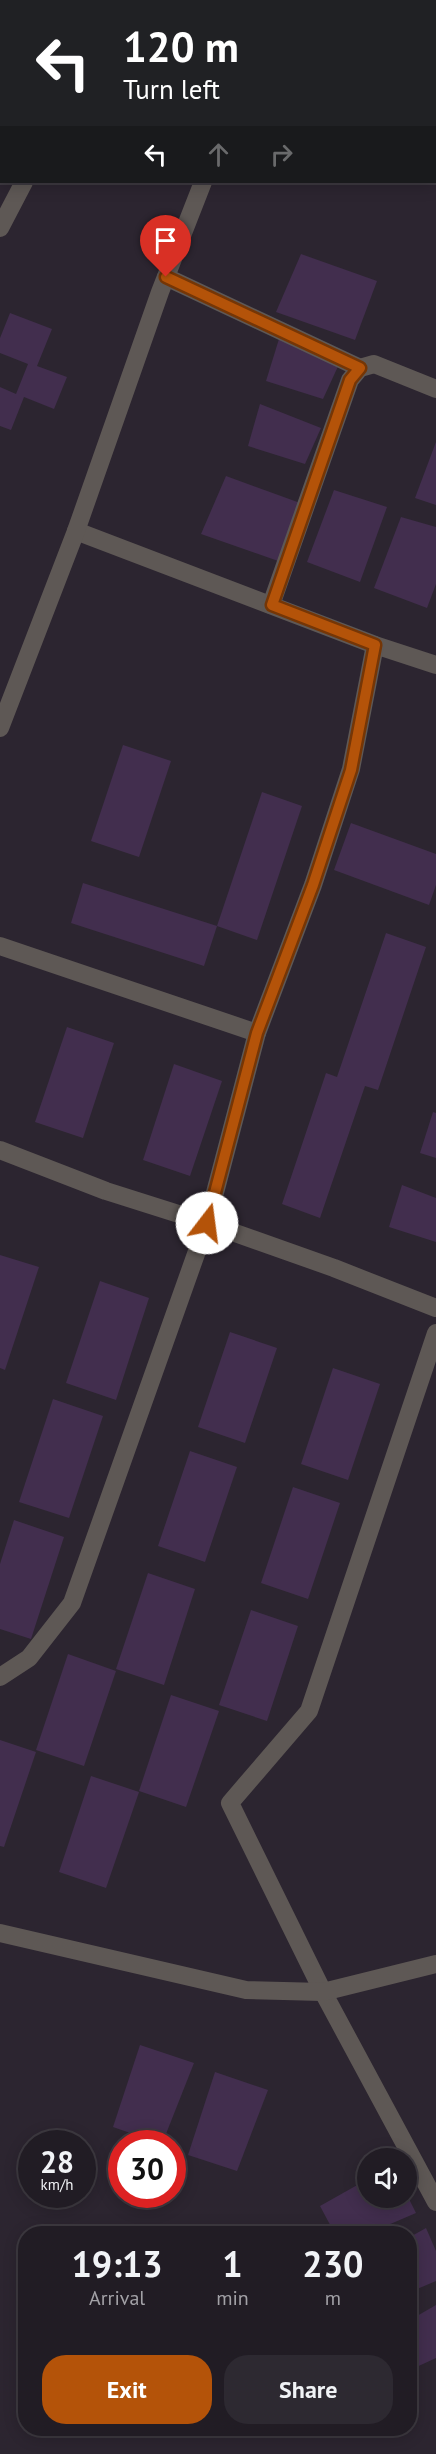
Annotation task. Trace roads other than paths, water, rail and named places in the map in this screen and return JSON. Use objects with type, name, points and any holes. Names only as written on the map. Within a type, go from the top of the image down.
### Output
[{"type":"street","points":[[0,228],[23,183]]},
{"type":"street","points":[[0,728],[76,531],[166,277],[203,183]]},
{"type":"street","points":[[166,277],[360,368]]},
{"type":"street","points":[[272,605],[350,380],[360,368],[374,364],[436,389]]},
{"type":"street","points":[[76,531],[375,645],[436,665]]},
{"type":"street","points":[[0,1677],[29,1658],[72,1603],[207,1223],[257,1033],[313,885],[351,770],[375,645]]},
{"type":"street","points":[[0,946],[257,1033]]},
{"type":"street","points":[[0,1150],[106,1191],[207,1223],[334,1268],[436,1308]]},
{"type":"street","points":[[436,1333],[309,1711],[230,1803],[323,1992],[436,2202]]},
{"type":"street","points":[[0,1933],[246,1990],[323,1992],[436,1964]]}]
